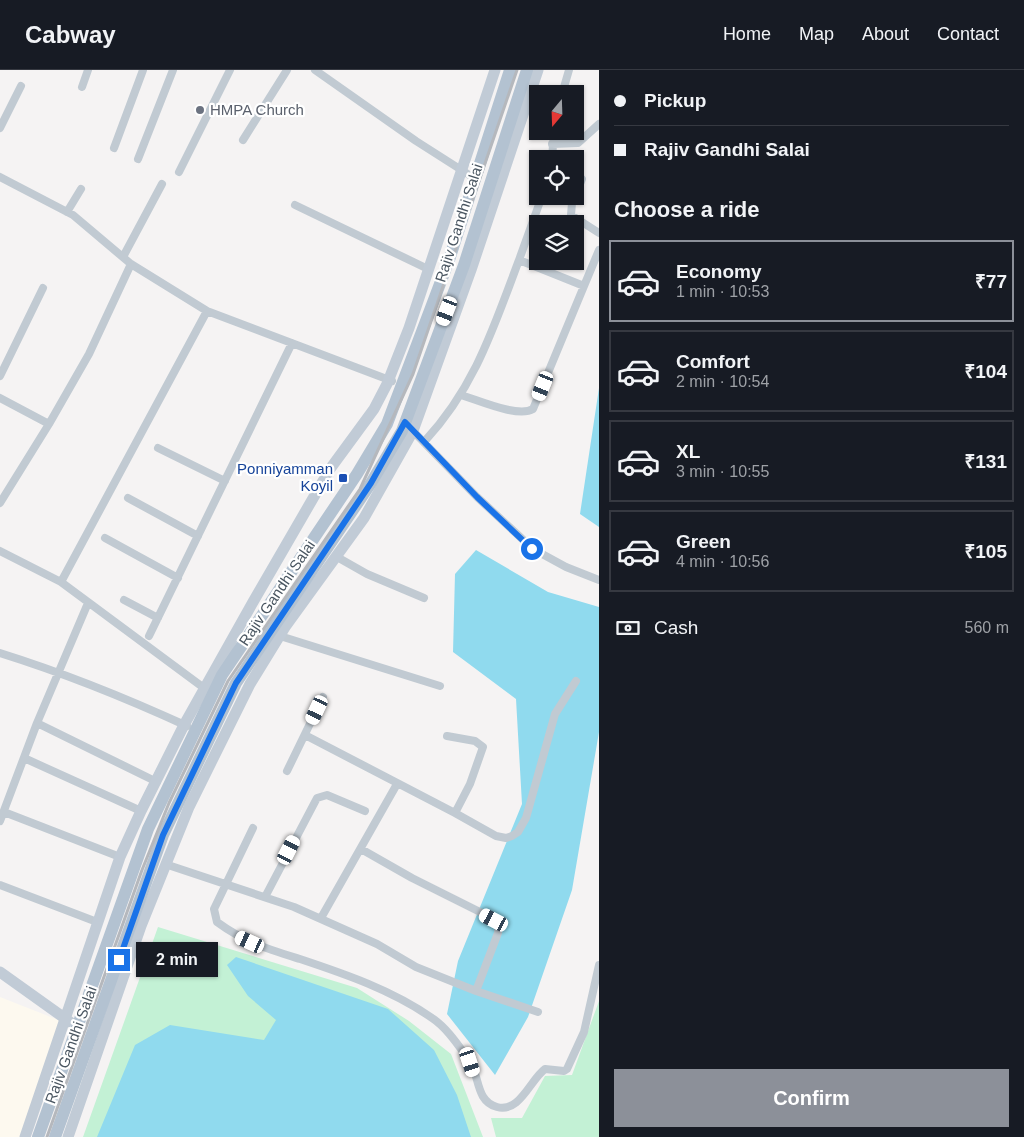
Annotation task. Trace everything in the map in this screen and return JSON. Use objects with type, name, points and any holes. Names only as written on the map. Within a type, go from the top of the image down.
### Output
[{"type":"main road","name":"Rajiv Gandhi Salai","points":[[38,1137],[148,829],[190,728],[222,675],[357,474],[387,424],[449,260],[510,70]]},
{"type":"main road","name":"Rajiv Gandhi Salai","points":[[55,1137],[163,835],[236,683],[409,427],[527,70]]},
{"type":"street","points":[[82,87],[88,70]]},
{"type":"street","points":[[114,148],[143,70]]},
{"type":"street","points":[[138,159],[173,70]]},
{"type":"street","points":[[179,172],[230,70]]},
{"type":"street","points":[[243,140],[287,70]]},
{"type":"street","points":[[315,70],[474,178]]},
{"type":"street","points":[[24,1137],[120,857],[141,811],[190,728],[204,688],[330,469],[374,409],[388,380],[409,328],[496,70]]},
{"type":"street","points":[[68,1137],[141,926],[189,807],[250,684],[280,636],[364,518],[409,427],[471,270],[538,70]]},
{"type":"street","points":[[565,85],[569,70]]},
{"type":"street","points":[[0,128],[21,86]]},
{"type":"street","points":[[552,144],[578,143],[599,124]]},
{"type":"street","points":[[552,150],[553,140]]},
{"type":"street","points":[[0,177],[82,221],[131,264],[207,311],[402,385]]},
{"type":"street","points":[[123,257],[162,184]]},
{"type":"street","points":[[67,212],[80,189]]},
{"type":"street","points":[[295,205],[428,269]]},
{"type":"street","points":[[424,442],[447,418],[486,348],[539,205]]},
{"type":"street","points":[[572,205],[571,215],[599,233]]},
{"type":"street","points":[[461,395],[515,412],[527,413],[533,409],[599,250]]},
{"type":"street","points":[[519,260],[584,286]]},
{"type":"street","points":[[1,499],[49,424],[89,354],[131,264]]},
{"type":"street","points":[[0,376],[43,288]]},
{"type":"street","points":[[61,582],[207,311]]},
{"type":"street","points":[[149,636],[292,343]]},
{"type":"street","points":[[0,398],[49,424]]},
{"type":"street","points":[[409,427],[477,497],[532,549],[566,567],[599,580]]},
{"type":"street","points":[[158,448],[224,481]]},
{"type":"street","points":[[128,498],[198,536]]},
{"type":"street","points":[[105,538],[178,578]]},
{"type":"street","points":[[0,551],[61,582],[204,688]]},
{"type":"street","points":[[337,557],[366,574],[424,598]]},
{"type":"street","points":[[124,600],[158,618]]},
{"type":"street","points":[[0,821],[37,723],[88,603]]},
{"type":"street","points":[[280,636],[440,686]]},
{"type":"street","points":[[0,653],[58,672],[118,695],[190,728]]},
{"type":"street","points":[[305,735],[496,836],[506,838],[518,832],[526,818],[555,714],[576,681]]},
{"type":"street","points":[[287,771],[323,697]]},
{"type":"street","points":[[37,723],[157,782]]},
{"type":"street","points":[[447,736],[475,741],[484,747],[470,784],[455,813]]},
{"type":"street","points":[[24,758],[141,811]]},
{"type":"street","points":[[321,918],[397,784]]},
{"type":"street","points":[[265,897],[317,798],[326,795],[365,811]]},
{"type":"street","points":[[4,812],[120,857]]},
{"type":"street","points":[[253,828],[214,909],[217,922],[234,934],[267,950],[363,981],[432,1018],[450,1034],[470,1062],[480,1094],[488,1103],[498,1107],[506,1107],[517,1101],[529,1090],[537,1075],[545,1069],[564,1071],[567,1069],[584,1032],[599,965]]},
{"type":"street","points":[[361,849],[494,920],[499,925],[498,933],[476,992]]},
{"type":"street","points":[[165,864],[265,897],[321,918],[377,944],[416,967],[476,992],[538,1012]]},
{"type":"street","points":[[0,885],[97,922]]},
{"type":"street","points":[[0,972],[78,1027]]},
{"type":"shaded area","points":[[0,997],[61,1021],[20,1137],[0,1137]]},
{"type":"green space","points":[[158,927],[357,988],[409,1021],[451,1054],[483,1137],[83,1137]]},
{"type":"green space","points":[[599,1001],[599,1137],[496,1137],[491,1118],[522,1118],[545,1076],[572,1075]]},
{"type":"water","points":[[599,388],[599,527],[580,514]]},
{"type":"water","points":[[476,550],[548,592],[599,607],[599,732],[572,890],[528,1017],[495,1075],[447,1014],[458,961],[522,804],[516,699],[453,652],[455,574]]},
{"type":"water","points":[[236,957],[388,1009],[434,1050],[457,1095],[471,1137],[97,1137],[135,1045],[170,1025],[264,1040],[276,1020],[248,996],[227,965]]},
{"type":"railway","points":[[47,1137],[142,870],[169,803],[228,681],[360,489],[413,374],[517,70]]},
{"type":"place","name":"HMPA Church","points":[[200,110]]},
{"type":"place","name":"Ponniyamman Koyil","points":[[343,478]]},
{"type":"route","points":[[119,960],[163,835],[236,683],[371,483],[402,431],[405,422],[477,497],[532,549]]}]
